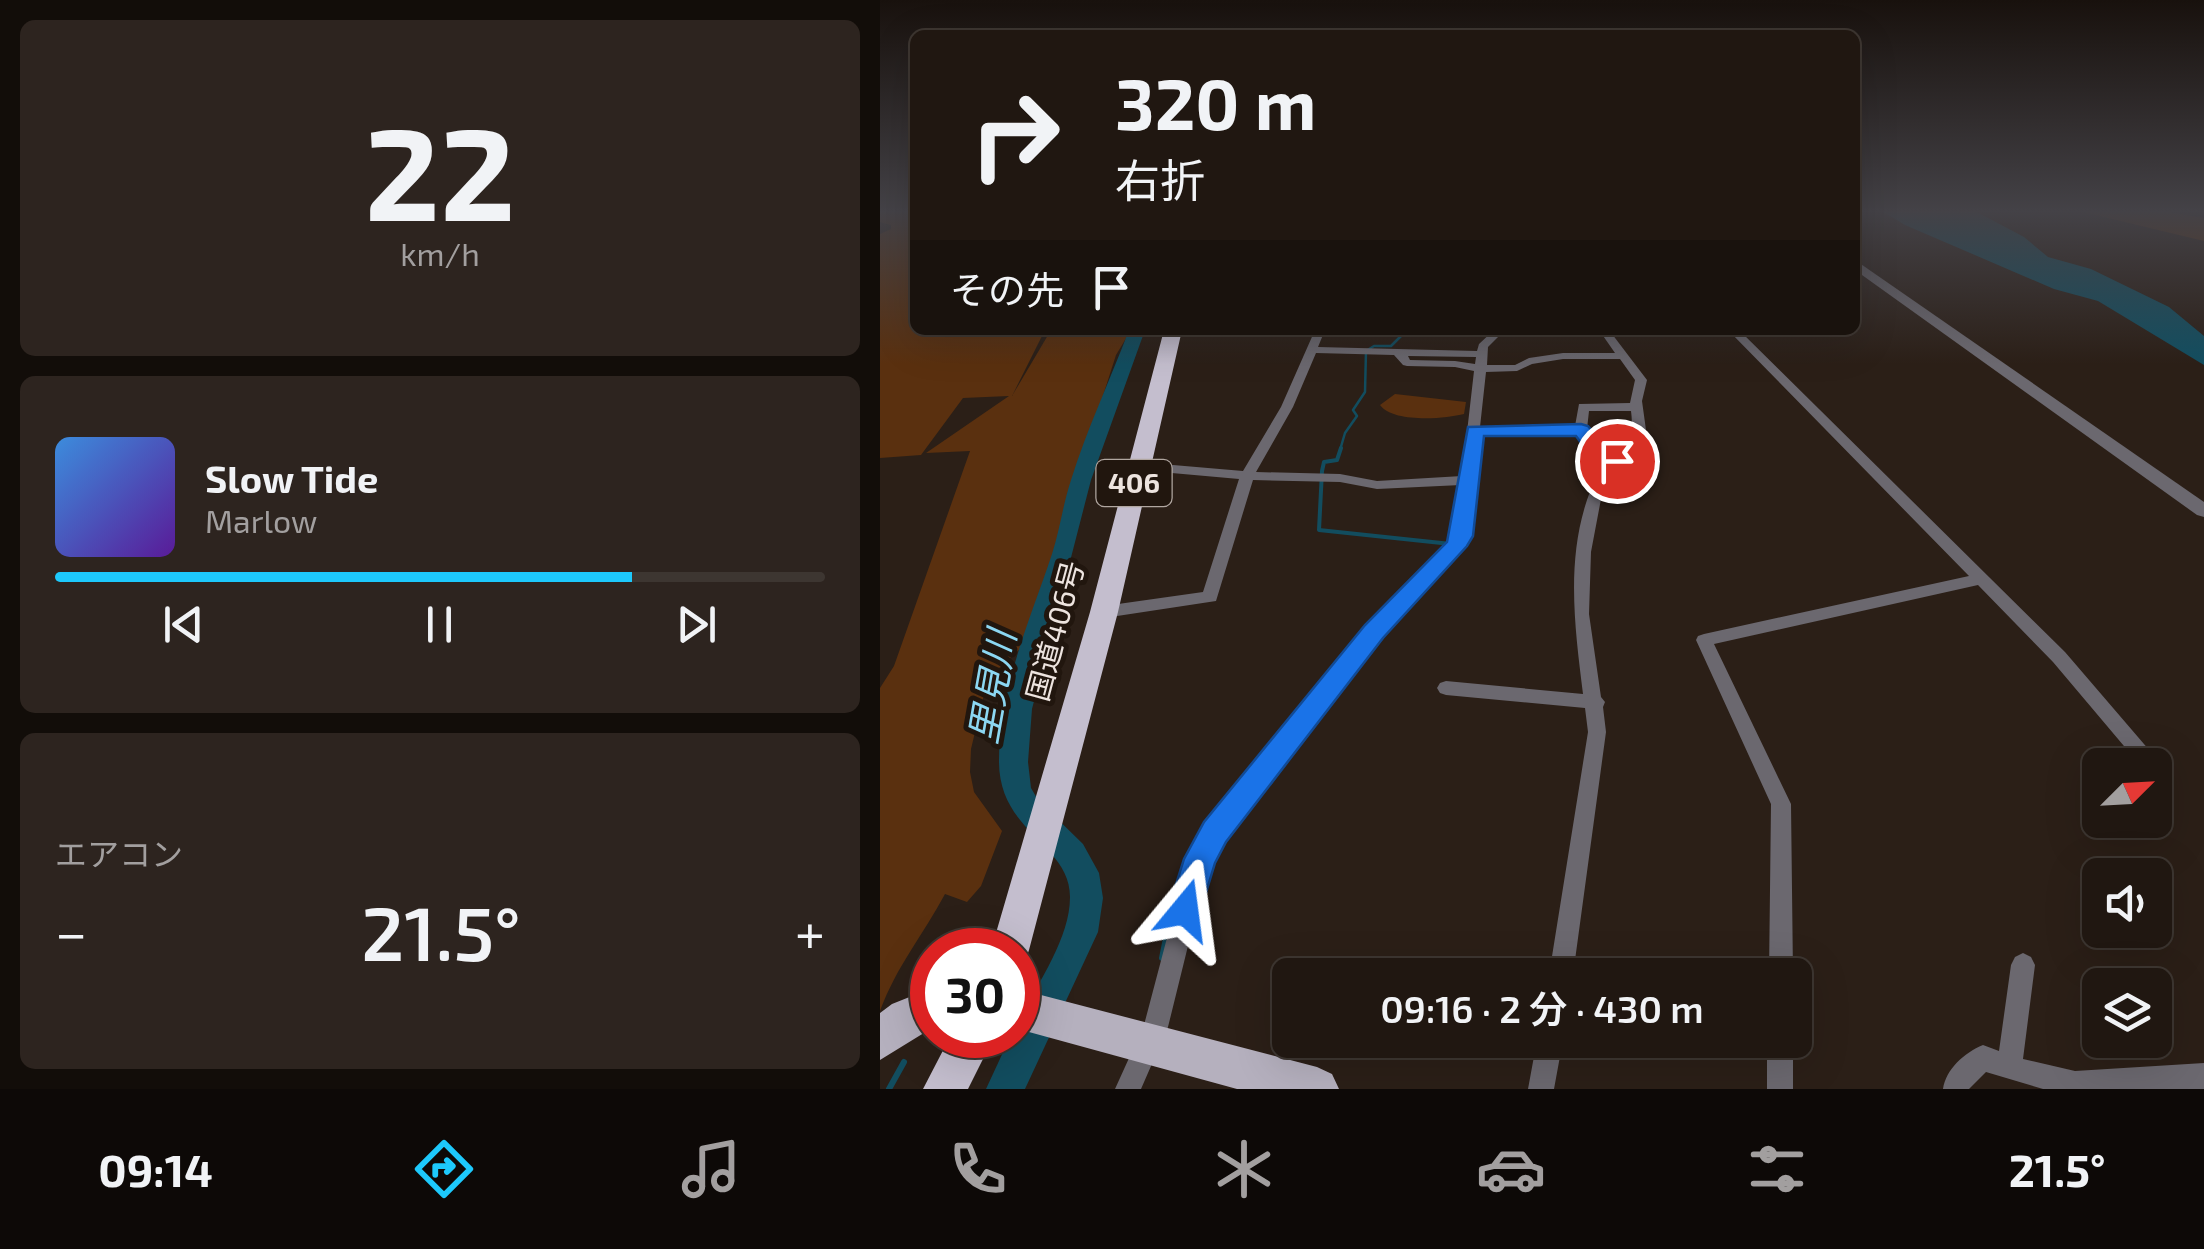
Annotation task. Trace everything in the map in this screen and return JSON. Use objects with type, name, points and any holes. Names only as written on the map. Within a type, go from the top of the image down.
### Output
[{"type":"highway","name":"国道406号","points":[[1016,928],[1104,612],[1172,335]]},
{"type":"highway","points":[[946,1089],[962,1058]]},
{"type":"main road","points":[[1040,1015],[1318,1089]]},
{"type":"main road","points":[[880,1039],[910,1016]]},
{"type":"street","points":[[1860,268],[2204,511]]},
{"type":"street","points":[[1104,612],[1210,597],[1246,476],[1287,408],[1318,335]]},
{"type":"street","points":[[1128,1089],[1156,1027],[1192,880],[1215,832],[1374,631],[1448,558],[1462,536],[1482,362],[1486,341],[1494,335]]},
{"type":"street","points":[[1564,958],[1598,732],[1581,614],[1580,587],[1590,517],[1610,465],[1637,440],[1641,423],[1636,407],[1642,380],[1607,335]]},
{"type":"street","points":[[1738,335],[2059,657],[2138,748]]},
{"type":"street","points":[[1313,350],[1391,350],[1402,354],[1407,363],[1482,362],[1517,368],[1529,361],[1563,356],[1620,356]]},
{"type":"street","points":[[1610,465],[1581,430],[1583,407],[1636,407]]},
{"type":"street","points":[[1474,431],[1581,430]]},
{"type":"street","points":[[1138,466],[1246,476],[1340,478],[1377,484],[1469,480]]},
{"type":"street","points":[[1781,958],[1782,804],[1704,640],[1981,578]]},
{"type":"street","points":[[1446,688],[1596,702]]},
{"type":"street","points":[[2010,1068],[2024,965]]},
{"type":"street","points":[[1542,1089],[1547,1058]]},
{"type":"street","points":[[1780,1058],[1780,1089]]},
{"type":"street","points":[[1956,1089],[1957,1081],[1982,1058],[2075,1084],[2204,1076]]},
{"type":"shaded area","points":[[880,262],[910,262],[910,335],[1042,335],[1012,396],[1048,335],[1128,335],[1116,355],[1100,405],[1076,514],[1059,559],[1021,648],[988,678],[971,749],[970,772],[974,792],[1002,831],[981,886],[967,902],[945,894],[924,928],[910,928],[910,952],[880,1011],[880,688],[894,666],[970,451],[926,453],[1009,396],[963,398],[921,455],[880,458]]},
{"type":"shaded area","points":[[1395,394],[1466,402],[1464,414],[1432,418],[1396,415],[1380,405]]},
{"type":"water","points":[[1991,262],[2065,262],[2091,269],[2169,307],[2204,336],[2204,365],[2098,301],[2054,289]]},
{"type":"waterway","name":"里見川","points":[[1005,1089],[1081,932],[1087,898],[1083,873],[1072,854],[1027,810],[1017,789],[1013,762],[1019,709],[1030,656],[1066,545],[1081,480],[1135,335]]},
{"type":"waterway","points":[[1340,450],[1345,433],[1357,416],[1353,410],[1365,392],[1366,351],[1374,346],[1391,346],[1402,335]]},
{"type":"waterway","points":[[1341,448],[1337,460],[1324,462],[1319,530],[1451,544]]},
{"type":"waterway","points":[[1216,815],[1358,640]]},
{"type":"waterway","points":[[1162,958],[1176,888],[1205,832]]},
{"type":"waterway","points":[[889,1089],[904,1062]]},
{"type":"route","points":[[1185,910],[1200,859],[1215,832],[1374,631],[1456,546],[1462,536],[1474,431],[1581,430],[1610,465],[1617,461]]}]
